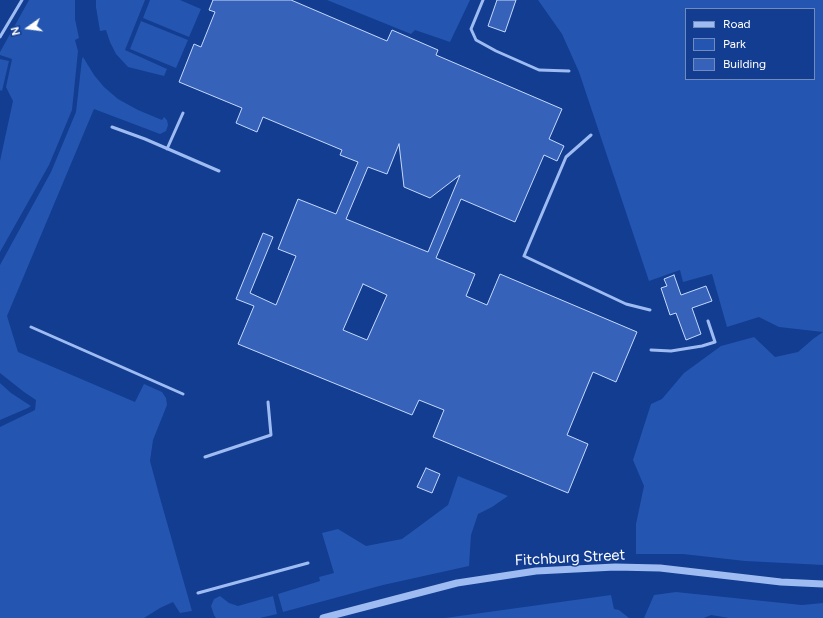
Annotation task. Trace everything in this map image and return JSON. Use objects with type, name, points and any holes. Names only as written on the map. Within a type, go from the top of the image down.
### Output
[{"type":"street","name":"Fitchburg Street","points":[[323,618],[457,583],[536,571],[594,568],[660,568],[775,582],[823,584]]},
{"type":"lane","points":[[0,36],[22,0]]},
{"type":"lane","points":[[483,0],[471,29],[476,40],[496,51],[539,70],[569,71]]},
{"type":"lane","points":[[166,149],[184,113]]},
{"type":"lane","points":[[112,126],[219,171]]},
{"type":"lane","points":[[591,135],[566,157],[524,256],[626,304],[650,310]]},
{"type":"lane","points":[[651,350],[671,351],[702,346],[715,342],[708,321]]},
{"type":"lane","points":[[31,327],[183,394]]},
{"type":"lane","points":[[205,457],[271,435],[268,402]]},
{"type":"lane","points":[[198,593],[308,563]]},
{"type":"green space","points":[[29,0],[75,0],[75,19],[79,38],[75,40],[78,51],[72,110],[49,165],[0,252],[0,161],[13,101],[6,87],[12,59],[0,55],[0,52]]},
{"type":"green space","points":[[96,0],[145,0],[125,50],[167,69],[164,76],[128,67],[116,54],[106,30],[100,31]]},
{"type":"green space","points":[[150,0],[180,0],[201,9],[189,37],[143,18]]},
{"type":"green space","points":[[327,0],[470,0],[450,42],[415,30],[411,34]]},
{"type":"green space","points":[[538,0],[823,0],[823,332],[779,327],[759,317],[727,327],[712,274],[683,282],[680,270],[649,281],[579,72],[562,34]]},
{"type":"green space","points":[[141,21],[188,40],[176,68],[130,49]]},
{"type":"green space","points":[[83,57],[94,75],[104,87],[118,99],[138,110],[162,120],[164,117],[167,120],[168,125],[166,131],[160,134],[94,109],[7,316],[18,352],[135,402],[144,384],[162,392],[166,398],[167,405],[153,440],[150,461],[192,611],[180,613],[173,602],[144,618],[0,618],[0,427],[35,410],[36,400],[0,373],[0,265],[51,172],[76,112]]},
{"type":"green space","points":[[0,59],[9,61],[2,91],[0,90]]},
{"type":"green space","points":[[823,332],[823,565],[745,561],[683,554],[636,554],[636,524],[644,486],[633,460],[651,404],[662,399],[684,373],[721,346],[754,337],[775,357],[798,352]]},
{"type":"green space","points":[[0,383],[11,393],[31,406],[0,420]]},
{"type":"green space","points":[[458,476],[508,496],[492,507],[478,514],[471,535],[469,566],[383,585],[283,612],[278,594],[320,581],[319,577],[334,573],[322,533],[338,529],[366,546],[402,539],[448,505]]},
{"type":"green space","points":[[676,592],[802,605],[823,603],[823,618],[729,618],[711,615],[704,618],[644,618],[654,595]]},
{"type":"green space","points":[[611,595],[614,609],[619,610],[629,618],[445,618]]},
{"type":"green space","points":[[220,596],[229,603],[238,606],[273,596],[277,614],[260,618],[216,618],[211,606],[214,599]]},
{"type":"building","points":[[213,0],[291,0],[387,41],[392,30],[438,50],[436,55],[562,109],[549,139],[564,146],[557,161],[544,155],[515,222],[461,199],[436,258],[475,274],[466,296],[487,305],[500,274],[637,332],[616,382],[593,372],[567,435],[588,444],[568,493],[433,437],[444,410],[419,400],[412,415],[238,344],[254,306],[236,299],[263,233],[273,237],[250,293],[276,305],[296,256],[278,249],[298,199],[336,214],[358,162],[340,155],[342,150],[263,117],[257,132],[236,123],[242,108],[179,82],[194,44],[201,47],[215,12],[209,10]],"holes":[[[399,144],[404,187],[430,198],[460,175],[428,252],[346,219],[368,167],[387,174]],[[363,284],[387,295],[367,340],[343,330]]]},
{"type":"building","points":[[497,0],[516,0],[505,32],[488,26]]},
{"type":"building","points":[[674,275],[681,295],[706,286],[712,301],[692,308],[701,334],[686,340],[676,313],[670,315],[661,288],[667,286],[664,279]]},
{"type":"building","points":[[426,468],[440,474],[432,493],[417,487]]}]
